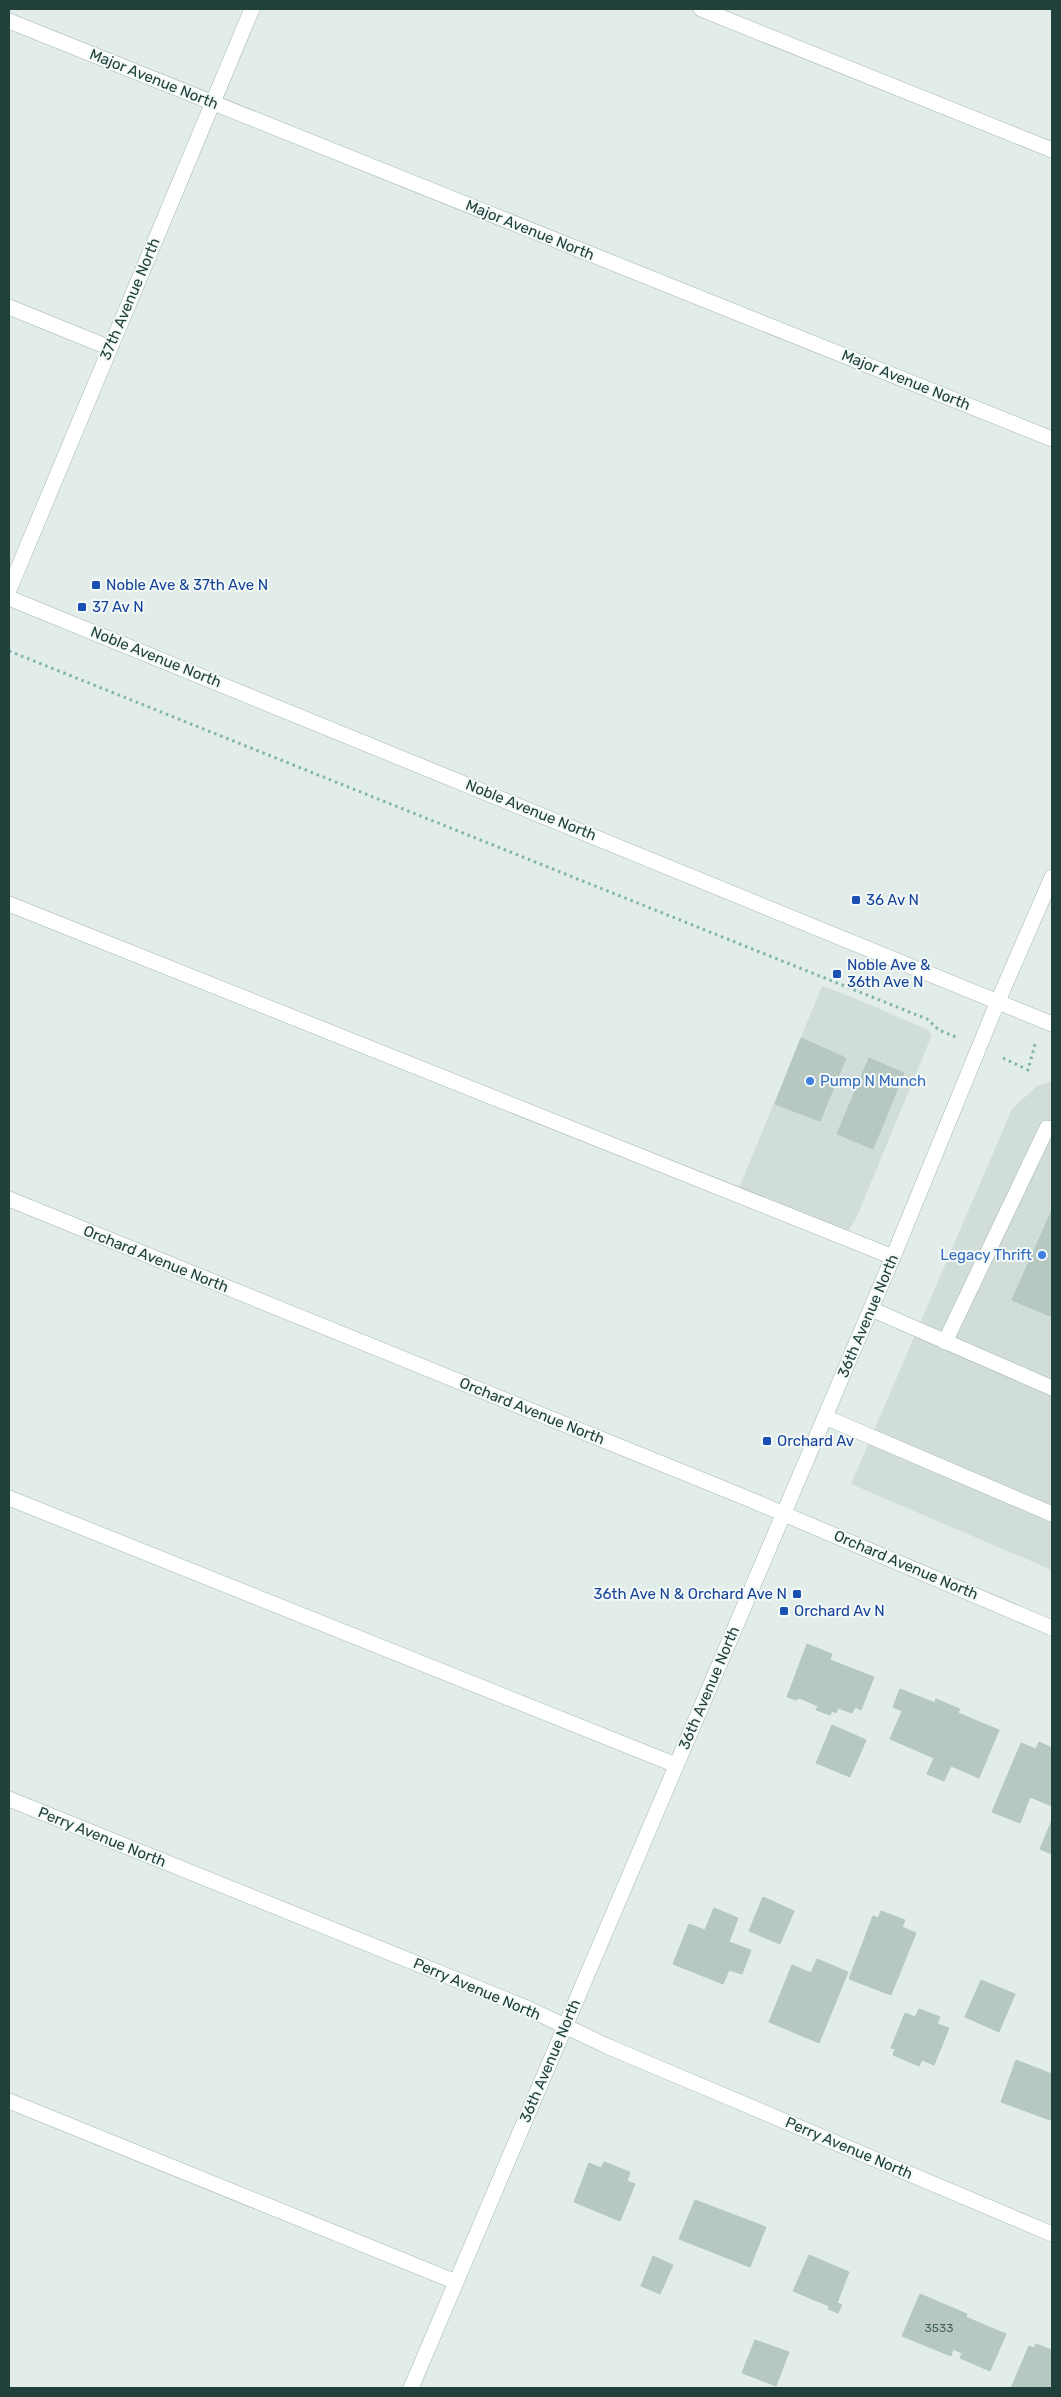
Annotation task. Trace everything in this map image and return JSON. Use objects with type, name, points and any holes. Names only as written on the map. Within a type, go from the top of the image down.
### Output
[{"type":"street","name":"37th Avenue North","points":[[9,590],[252,9]]},
{"type":"street","points":[[702,9],[1052,150]]},
{"type":"street","name":"Major Avenue North","points":[[9,20],[1052,439]]},
{"type":"street","points":[[9,307],[110,348]]},
{"type":"street","name":"Noble Avenue North","points":[[9,598],[1052,1024]]},
{"type":"street","name":"36th Avenue North","points":[[411,2388],[871,1309],[998,1001],[1052,877]]},
{"type":"street","points":[[9,904],[893,1257]]},
{"type":"street","points":[[945,1342],[1047,1128],[1052,1129]]},
{"type":"street","name":"Orchard Avenue North","points":[[9,1199],[784,1514],[1052,1628]]},
{"type":"street","points":[[871,1309],[1052,1388]]},
{"type":"street","points":[[825,1417],[1052,1514]]},
{"type":"street","points":[[9,1498],[676,1765]]},
{"type":"street","name":"Perry Avenue North","points":[[9,1799],[527,2008],[565,2026],[1052,2234]]},
{"type":"street","points":[[9,2101],[456,2282]]},
{"type":"path","points":[[9,651],[927,1019],[939,1030]]},
{"type":"shaded area","points":[[822,986],[928,1030],[932,1035],[858,1214],[846,1235],[739,1188]]},
{"type":"shaded area","points":[[1052,1081],[1052,1570],[851,1484],[1012,1109],[1037,1086]]},
{"type":"building","name":"Pump N Munch","points":[[801,1038],[846,1058],[820,1121],[775,1104]]},
{"type":"building","points":[[869,1058],[904,1073],[873,1149],[837,1134]]},
{"type":"building","name":"Legacy Thrift","points":[[1052,1210],[1052,1317],[1012,1300]]},
{"type":"building","points":[[807,1644],[832,1654],[830,1660],[874,1677],[861,1710],[855,1707],[852,1713],[838,1708],[836,1713],[832,1711],[830,1715],[816,1710],[818,1706],[799,1698],[796,1700],[787,1697]]},
{"type":"building","points":[[900,1689],[935,1703],[936,1699],[960,1709],[958,1713],[999,1730],[979,1778],[951,1766],[944,1781],[927,1774],[934,1758],[890,1739],[902,1711],[893,1707]]},
{"type":"building","points":[[832,1725],[866,1740],[850,1777],[816,1763]]},
{"type":"building","points":[[1039,1742],[1052,1748],[1052,1806],[1030,1797],[1020,1823],[992,1812],[1021,1743],[1036,1749]]},
{"type":"building","points":[[1052,1820],[1052,1854],[1040,1849]]},
{"type":"building","points":[[763,1897],[794,1911],[780,1944],[749,1931]]},
{"type":"building","points":[[714,1908],[738,1918],[729,1942],[751,1950],[742,1974],[729,1970],[723,1984],[673,1964],[689,1924],[705,1930]]},
{"type":"building","points":[[881,1911],[905,1920],[902,1927],[916,1933],[891,1995],[849,1979],[873,1916],[878,1918]]},
{"type":"building","points":[[817,1959],[848,1972],[819,2043],[769,2022],[792,1965],[811,1973]]},
{"type":"building","points":[[981,1980],[1015,1994],[999,2032],[965,2017]]},
{"type":"building","points":[[919,2009],[940,2017],[937,2024],[949,2028],[934,2065],[922,2060],[919,2066],[893,2055],[895,2049],[891,2048],[905,2013],[915,2017]]},
{"type":"building","points":[[1016,2060],[1052,2074],[1052,2114],[1050,2120],[1001,2102]]},
{"type":"building","points":[[604,2162],[630,2172],[627,2181],[635,2184],[620,2221],[574,2202],[589,2163],[601,2168]]},
{"type":"building","points":[[695,2200],[766,2227],[750,2267],[679,2239]]},
{"type":"building","points":[[809,2255],[849,2272],[837,2303],[842,2305],[838,2313],[828,2309],[829,2306],[793,2291]]},
{"type":"building","points":[[653,2256],[673,2265],[660,2294],[641,2286]]},
{"type":"building","points":[[920,2294],[967,2314],[966,2317],[975,2321],[962,2353],[953,2349],[951,2356],[902,2336]]},
{"type":"building","points":[[975,2321],[1006,2334],[990,2371],[960,2358]]},
{"type":"building","points":[[755,2340],[789,2352],[776,2386],[742,2373]]},
{"type":"building","points":[[1036,2344],[1052,2350],[1052,2388],[1011,2388],[1029,2346],[1034,2348]]},
{"type":"place","name":"Noble Ave & 37th Ave N","points":[[96,585]]},
{"type":"place","name":"37 Av N","points":[[82,607]]},
{"type":"place","name":"36 Av N","points":[[856,900]]},
{"type":"place","name":"Noble Ave & 36th Ave N","points":[[837,974]]},
{"type":"place","name":"Pump N Munch","points":[[810,1081]]},
{"type":"place","name":"Legacy Thrift","points":[[1042,1255]]},
{"type":"place","name":"Orchard Av","points":[[767,1441]]},
{"type":"place","name":"36th Ave N & Orchard Ave N","points":[[797,1594]]},
{"type":"place","name":"Orchard Av N","points":[[784,1611]]}]
